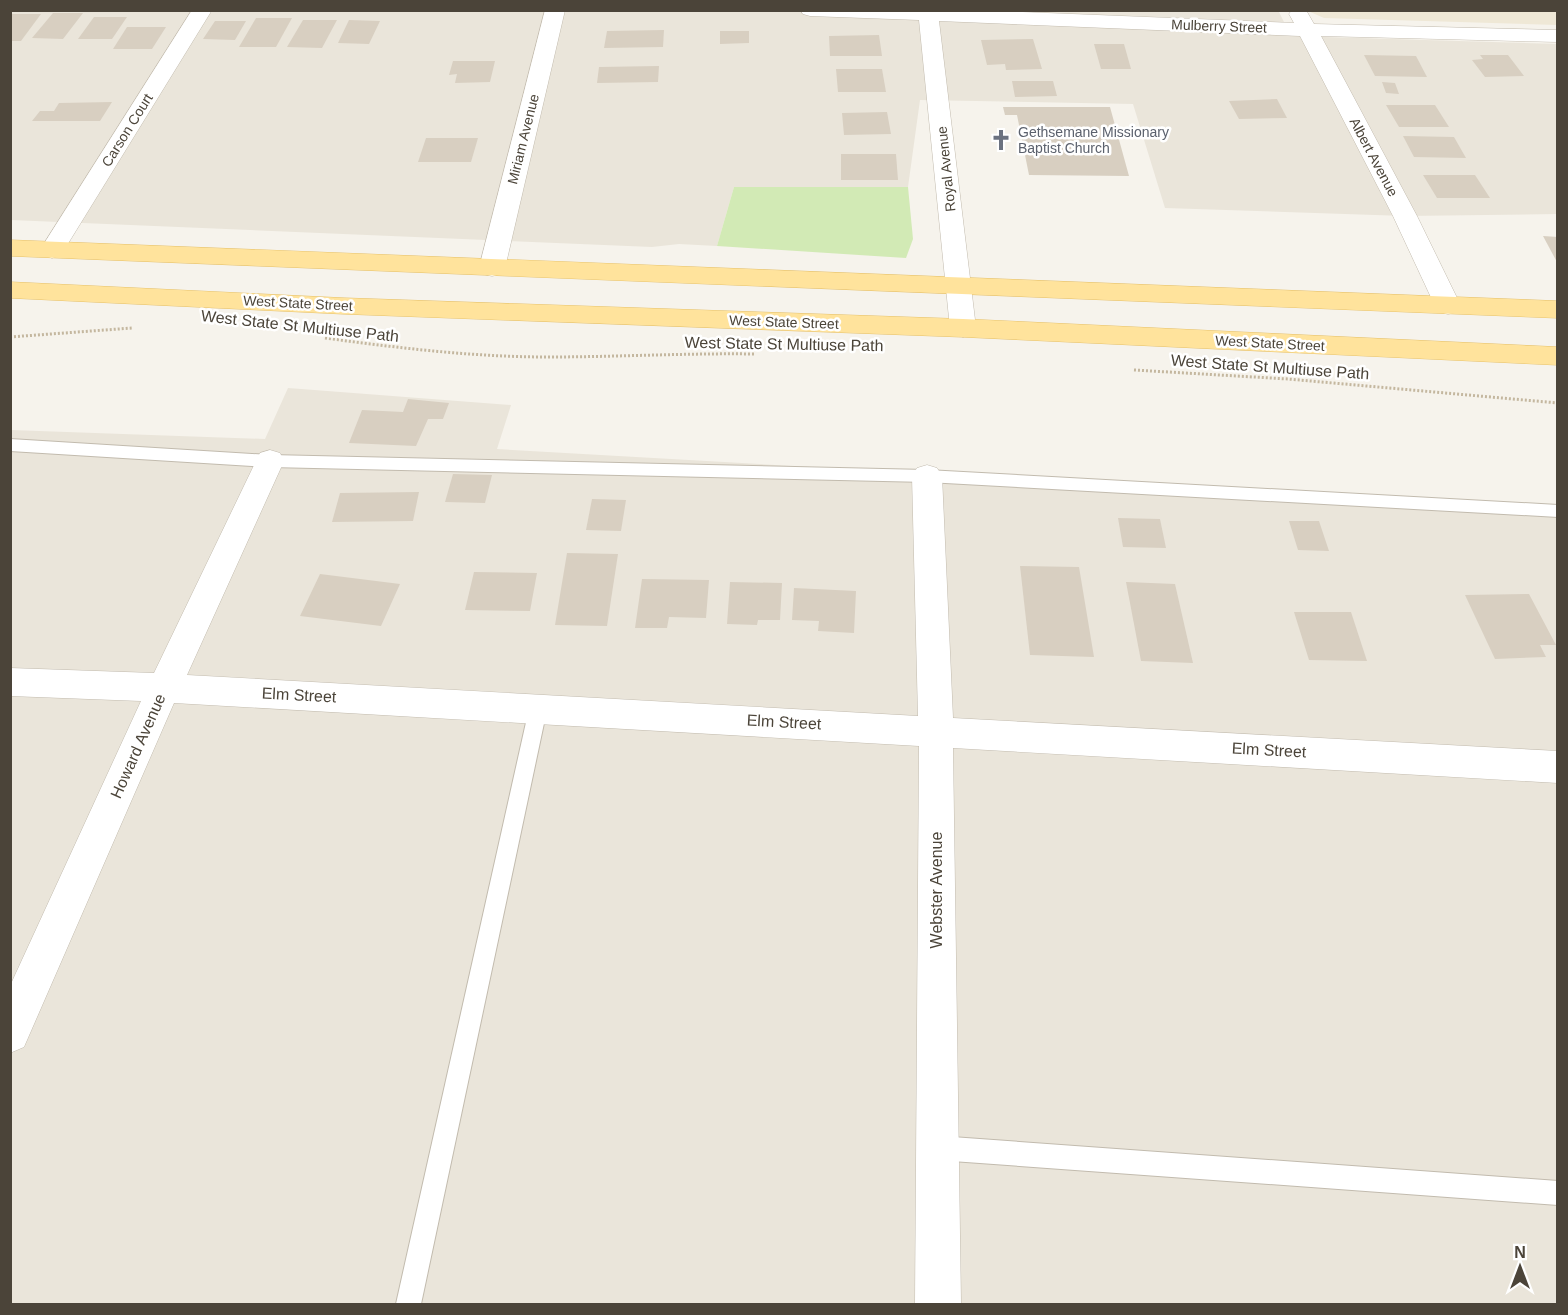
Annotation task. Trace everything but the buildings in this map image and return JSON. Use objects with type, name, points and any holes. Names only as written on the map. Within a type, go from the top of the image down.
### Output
[{"type":"main road","points":[[10,248],[1557,310]]},
{"type":"main road","name":"West State Street","points":[[10,290],[344,306],[963,328],[1557,356]]},
{"type":"street","name":"Carson Court","points":[[52,250],[202,10]]},
{"type":"street","name":"Miriam Avenue","points":[[492,268],[555,10]]},
{"type":"street","name":"Mulberry Street","points":[[810,10],[1302,20],[1557,36]]},
{"type":"street","name":"Royal Avenue","points":[[929,13],[963,328]]},
{"type":"street","name":"Albert Avenue","points":[[1302,20],[1405,216],[1448,306]]},
{"type":"street","name":"Howard Avenue","points":[[10,1033],[164,688],[270,461]]},
{"type":"street","name":"Webster Avenue","points":[[927,476],[936,730],[938,1305]]},
{"type":"street","name":"Elm Street","points":[[10,682],[164,688],[936,730],[1557,767]]},
{"type":"lane","points":[[10,445],[270,461],[927,476],[1557,511]]},
{"type":"lane","points":[[408,1305],[538,709]]},
{"type":"lane","points":[[938,1148],[1557,1193]]},
{"type":"path","points":[[10,337],[134,328]]},
{"type":"path","name":"West State St Multiuse Path","points":[[318,337],[424,351],[547,357],[679,353],[756,354]]},
{"type":"path","name":"West State St Multiuse Path","points":[[1133,370],[1288,379],[1557,403]]},
{"type":"shaded area","points":[[1278,10],[1291,36],[1557,44],[1557,214],[1405,216],[1165,208],[1133,104],[920,100],[908,187],[734,187],[717,246],[679,244],[652,247],[11,220],[11,11]]},
{"type":"shaded area","points":[[1308,11],[1557,11],[1557,25],[1324,18]]},
{"type":"shaded area","points":[[288,388],[511,405],[497,449],[1557,510],[1557,1304],[11,1304],[11,430],[265,439]]},
{"type":"green space","points":[[734,187],[908,187],[913,239],[906,258],[717,246]]},
{"type":"place","name":"Gethsemane Missionary Baptist Church","points":[[1001,140]]}]
